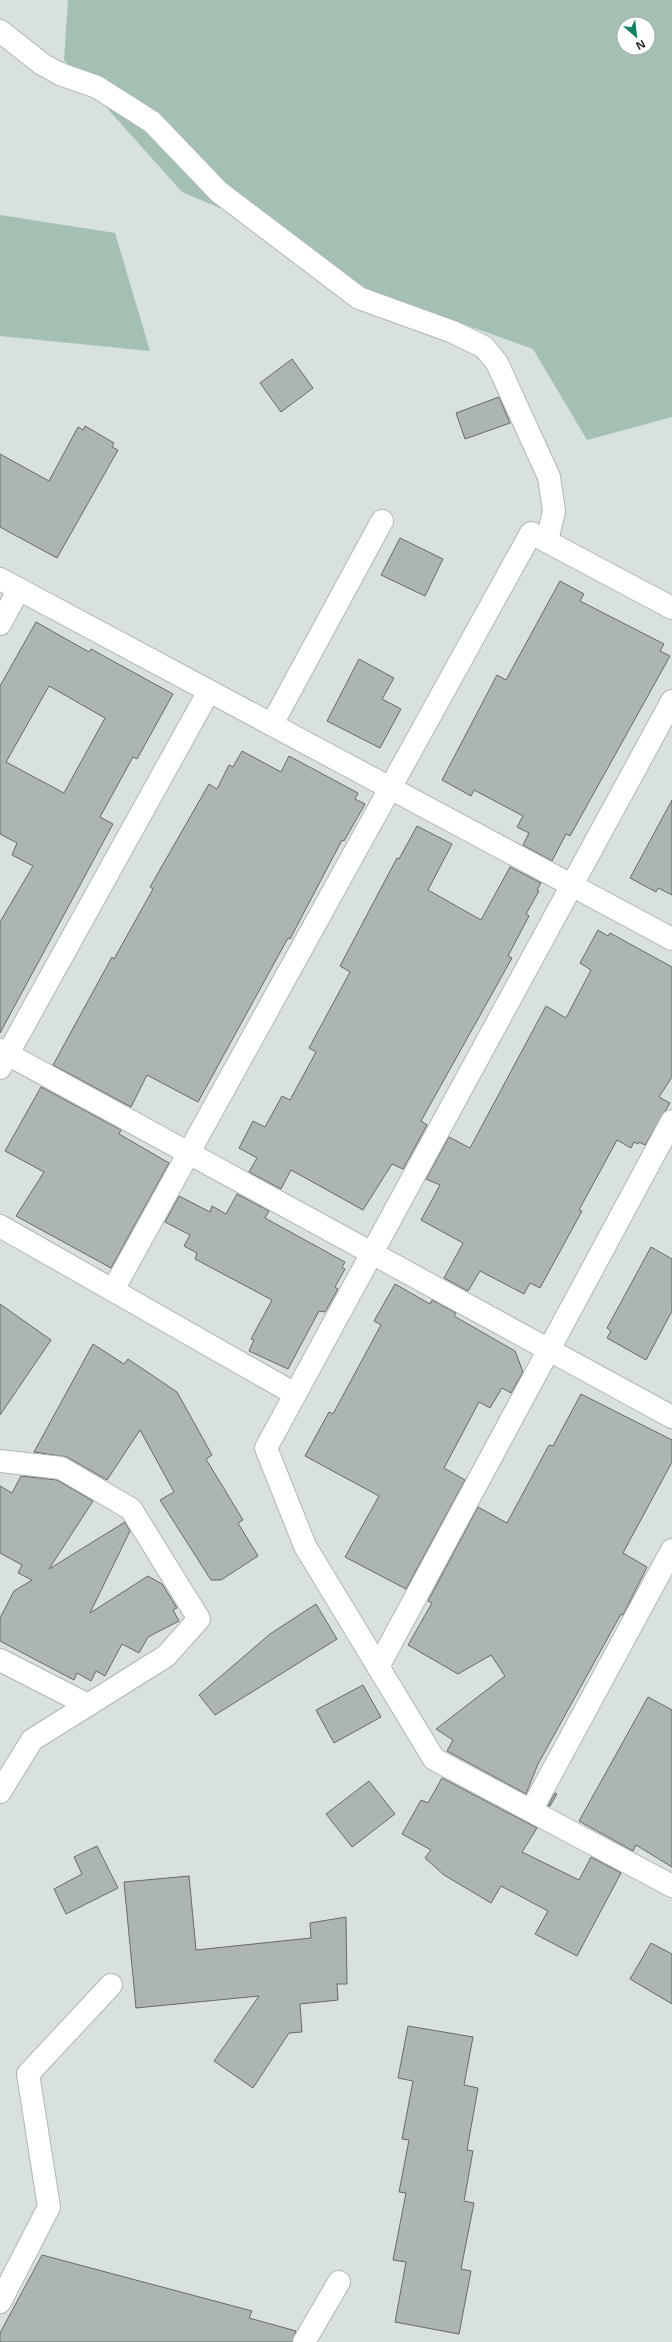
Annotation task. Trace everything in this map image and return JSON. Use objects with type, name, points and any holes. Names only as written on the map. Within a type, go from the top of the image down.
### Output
[{"type":"street","points":[[0,31],[42,64],[60,74],[97,87],[152,122],[219,192],[359,298],[453,332],[484,347],[497,363],[549,477],[554,511],[547,541]]},
{"type":"street","points":[[272,724],[382,521]]},
{"type":"street","points":[[113,1290],[531,533],[672,608]]},
{"type":"street","points":[[0,579],[672,938]]},
{"type":"street","points":[[0,624],[20,589]]},
{"type":"street","points":[[209,691],[3,1058],[189,1153],[672,1417]]},
{"type":"street","points":[[672,701],[266,1448],[305,1546],[434,1759],[532,1809],[672,1886]]},
{"type":"street","points":[[378,1667],[672,1121]]},
{"type":"street","points":[[0,1226],[295,1394]]},
{"type":"street","points":[[0,1462],[61,1468],[131,1509],[199,1619],[166,1656],[32,1740],[0,1792]]},
{"type":"street","points":[[532,1809],[672,1550]]},
{"type":"street","points":[[0,1660],[88,1705]]},
{"type":"street","points":[[0,2302],[49,2207],[28,2074],[111,1986]]},
{"type":"street","points":[[304,2342],[339,2282]]},
{"type":"green space","points":[[68,0],[672,0],[672,417],[587,440],[533,349],[337,279],[308,245],[182,192],[64,60]]},
{"type":"green space","points":[[0,215],[115,233],[150,351],[0,336]]},
{"type":"building","points":[[292,359],[313,388],[281,412],[260,383]]},
{"type":"building","points":[[499,397],[510,423],[465,439],[456,413]]},
{"type":"building","points":[[85,426],[114,443],[112,447],[118,450],[57,558],[0,527],[0,454],[49,481],[78,427],[83,430]]},
{"type":"building","points":[[400,538],[443,559],[425,596],[381,575]]},
{"type":"building","points":[[560,581],[584,594],[580,601],[664,644],[660,651],[670,656],[570,836],[566,834],[552,861],[523,845],[529,833],[517,827],[523,816],[474,790],[471,796],[442,780],[497,675],[506,680]]},
{"type":"building","points":[[36,622],[89,652],[91,649],[173,694],[137,759],[133,757],[100,817],[113,824],[0,1033],[0,922],[33,866],[12,855],[17,843],[0,834],[0,686]],"holes":[[[49,686],[105,718],[64,793],[6,762]]]},
{"type":"building","points":[[359,659],[394,678],[382,699],[401,709],[380,748],[327,721]]},
{"type":"building","points":[[242,751],[281,772],[289,756],[358,793],[355,799],[365,804],[344,841],[342,840],[290,939],[288,938],[198,1102],[147,1075],[131,1107],[53,1065],[112,957],[114,959],[153,889],[150,887],[209,784],[217,789],[229,765],[233,767]]},
{"type":"building","points":[[672,800],[672,895],[658,888],[656,892],[630,878]]},
{"type":"building","points":[[417,826],[452,844],[428,890],[481,920],[510,867],[541,883],[537,890],[539,891],[526,914],[529,916],[508,956],[512,958],[421,1121],[427,1125],[403,1169],[392,1164],[363,1210],[291,1170],[281,1189],[249,1172],[257,1158],[239,1148],[253,1121],[265,1127],[282,1096],[290,1100],[316,1052],[309,1048],[350,972],[340,966],[397,858],[399,859]]},
{"type":"building","points":[[598,930],[608,936],[610,933],[672,967],[672,1077],[659,1097],[670,1103],[645,1145],[639,1142],[638,1144],[634,1142],[631,1148],[617,1140],[579,1210],[582,1211],[540,1288],[530,1283],[524,1294],[480,1271],[468,1291],[444,1278],[463,1243],[421,1220],[440,1185],[426,1179],[449,1137],[470,1148],[546,1006],[566,1018],[591,970],[580,963]]},
{"type":"building","points":[[41,1087],[121,1130],[119,1134],[169,1163],[111,1268],[16,1216],[44,1172],[5,1151]]},
{"type":"building","points":[[237,1194],[269,1211],[265,1218],[345,1262],[342,1267],[345,1269],[335,1287],[338,1289],[325,1312],[319,1311],[288,1369],[249,1351],[254,1340],[251,1339],[272,1300],[195,1259],[197,1253],[184,1246],[190,1235],[165,1222],[179,1196],[210,1212],[212,1206],[226,1214]]},
{"type":"building","points":[[651,1247],[672,1259],[672,1311],[646,1360],[607,1338],[611,1331],[607,1328]]},
{"type":"building","points":[[395,1284],[430,1304],[432,1300],[456,1313],[454,1316],[515,1351],[523,1372],[511,1393],[502,1388],[490,1408],[479,1402],[444,1468],[465,1480],[406,1589],[345,1557],[379,1496],[305,1456],[329,1412],[333,1414],[381,1325],[374,1321]]},
{"type":"building","points":[[0,1304],[51,1340],[0,1415]]},
{"type":"building","points":[[93,1344],[124,1364],[128,1359],[177,1392],[212,1455],[206,1459],[243,1520],[238,1523],[258,1556],[221,1580],[211,1580],[160,1500],[174,1492],[140,1430],[107,1480],[67,1457],[34,1452]]},
{"type":"building","points":[[581,1394],[672,1440],[672,1462],[623,1553],[647,1567],[623,1615],[621,1614],[538,1764],[526,1794],[447,1751],[453,1740],[436,1729],[505,1676],[491,1655],[458,1674],[408,1645],[432,1603],[428,1601],[478,1507],[507,1523],[549,1445],[553,1446]]},
{"type":"building","points":[[21,1476],[57,1480],[93,1501],[49,1569],[125,1522],[130,1531],[90,1613],[148,1576],[162,1584],[177,1608],[173,1610],[179,1621],[148,1637],[139,1653],[122,1644],[105,1676],[96,1671],[91,1681],[77,1673],[74,1680],[0,1641],[0,1618],[14,1591],[32,1580],[18,1573],[22,1565],[0,1553],[0,1486],[12,1493]]},
{"type":"building","points":[[316,1604],[337,1639],[215,1715],[199,1695],[270,1634]]},
{"type":"building","points":[[363,1685],[381,1717],[334,1743],[316,1710]]},
{"type":"building","points":[[648,1697],[672,1710],[672,1867],[636,1845],[633,1851],[579,1821]]},
{"type":"building","points":[[442,1778],[537,1828],[522,1852],[579,1880],[591,1857],[621,1873],[577,1956],[535,1934],[548,1911],[501,1886],[491,1903],[444,1875],[425,1858],[431,1850],[402,1834],[421,1800],[428,1803]]},
{"type":"building","points":[[369,1781],[395,1814],[352,1847],[326,1814]]},
{"type":"building","points":[[555,1793],[557,1794],[550,1806],[548,1806]]},
{"type":"building","points":[[97,1846],[118,1888],[66,1914],[54,1889],[82,1874],[74,1857]]},
{"type":"building","points":[[189,1876],[196,1950],[311,1938],[310,1923],[346,1917],[347,1984],[337,1984],[338,2000],[300,2004],[302,2032],[289,2033],[253,2088],[214,2061],[259,1996],[136,2008],[124,1882]]},
{"type":"building","points":[[651,1943],[672,1954],[672,2004],[630,1979]]},
{"type":"building","points":[[408,2026],[473,2037],[464,2085],[478,2088],[467,2150],[473,2151],[464,2201],[474,2203],[461,2269],[471,2271],[459,2334],[395,2322],[406,2262],[393,2260],[406,2193],[399,2192],[409,2140],[402,2139],[413,2081],[398,2078]]},
{"type":"building","points":[[42,2255],[252,2311],[249,2318],[296,2331],[292,2342],[0,2342],[0,2333]]}]
